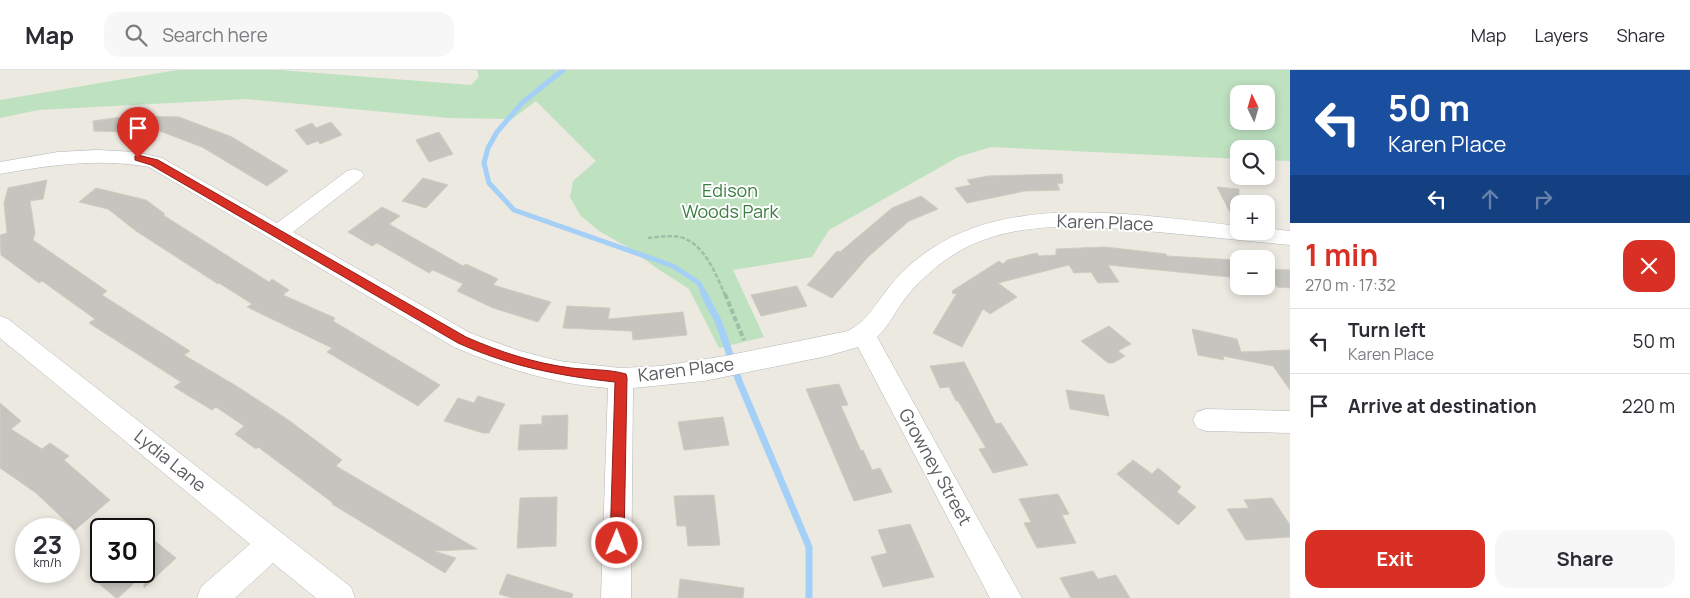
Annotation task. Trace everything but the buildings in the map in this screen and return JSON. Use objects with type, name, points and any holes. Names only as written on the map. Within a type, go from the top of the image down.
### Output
[{"type":"street","name":"Karen Place","points":[[0,168],[87,155],[118,155],[154,162],[462,340],[490,353],[520,362],[570,372],[621,378],[664,375],[742,363],[863,335],[882,316],[910,278],[929,261],[949,248],[994,228],[1019,223],[1073,218],[1290,238]]},
{"type":"street","points":[[278,233],[354,175]]},
{"type":"street","name":"Lydia Lane","points":[[0,325],[340,598]]},
{"type":"street","name":"Growney Street","points":[[863,335],[1007,598]]},
{"type":"street","points":[[616,598],[621,378]]},
{"type":"street","points":[[1206,420],[1290,422]]},
{"type":"street","points":[[212,598],[273,543]]},
{"type":"path","points":[[648,238],[674,236],[684,238],[701,250],[709,262],[744,340]]},
{"type":"green space","name":"Edison Woods Park","points":[[177,70],[279,70],[471,85],[479,77],[477,70],[1290,70],[1290,161],[1275,160],[1275,140],[1230,140],[1230,159],[991,147],[958,157],[829,230],[812,257],[733,270],[764,337],[719,348],[689,289],[629,248],[599,231],[580,215],[570,197],[573,181],[596,161],[536,101],[512,119],[449,118],[246,99],[38,110],[0,118],[0,100]]},
{"type":"waterway","points":[[563,70],[523,102],[497,132],[488,148],[484,163],[489,183],[514,210],[673,266],[699,283],[705,295]]},
{"type":"waterway","points":[[704,294],[719,323],[739,381],[809,547],[809,598]]},
{"type":"route","points":[[138,158],[154,162],[462,340],[490,353],[520,362],[570,372],[621,378],[617,543]]}]
